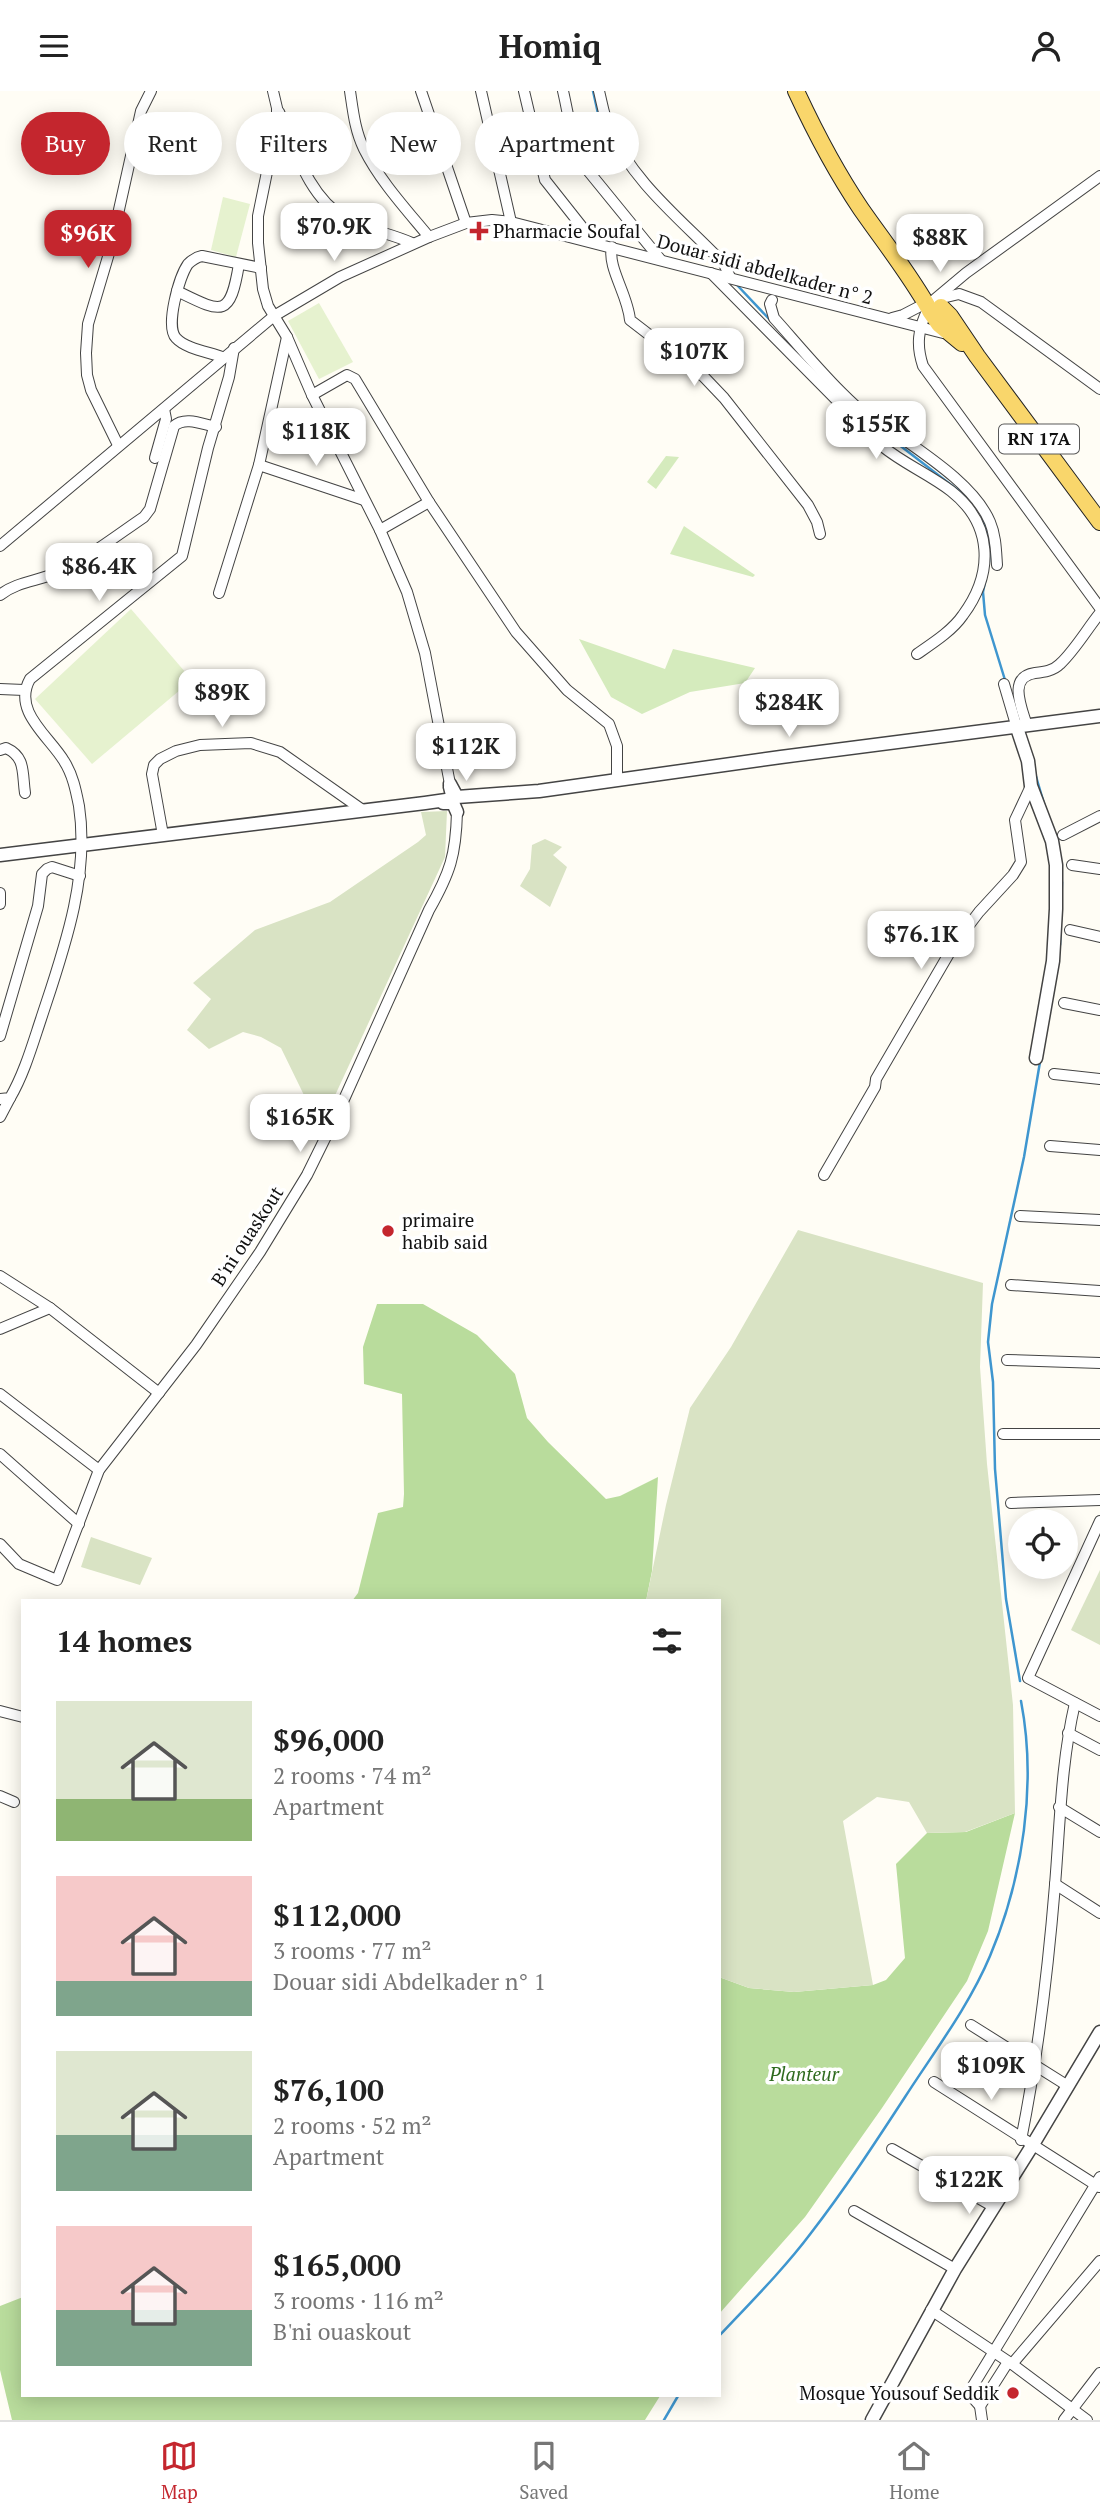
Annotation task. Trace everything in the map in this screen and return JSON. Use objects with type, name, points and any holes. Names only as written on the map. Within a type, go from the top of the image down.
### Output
[{"type":"main road","name":"RN 17A","points":[[796,91],[813,127],[861,208],[954,337],[977,356]]},
{"type":"main road","name":"RN 17A","points":[[932,307],[950,316],[1100,522]]},
{"type":"street","points":[[118,445],[87,375],[88,324],[110,250],[141,111],[150,91]]},
{"type":"street","points":[[273,91],[277,108],[309,179],[327,204],[344,217],[366,228],[412,243]]},
{"type":"street","points":[[350,91],[354,122],[363,148],[379,175],[429,237]]},
{"type":"street","points":[[421,91],[466,223]]},
{"type":"street","points":[[481,91],[511,222]]},
{"type":"street","points":[[524,91],[545,180],[594,242]]},
{"type":"street","points":[[563,91],[578,155],[584,167],[660,259]]},
{"type":"street","points":[[599,91],[607,125],[622,154],[639,178],[724,264],[730,277]]},
{"type":"street","points":[[277,108],[258,216],[263,289],[312,395],[380,530],[407,592],[425,653],[456,803]]},
{"type":"street","points":[[1036,1058],[1053,961],[1056,865],[1052,841],[1031,786],[1017,689],[1026,674],[1048,671],[1059,665],[1100,610],[930,380],[919,356],[918,338],[932,307],[966,273],[1100,176]]},
{"type":"street","name":"Douar sidi abdelkader n° 2","points":[[0,546],[274,316],[340,277],[412,243],[466,223],[511,222],[887,319],[932,307]]},
{"type":"street","points":[[612,247],[610,257],[629,306],[630,320],[704,377],[724,398],[808,505],[820,534]]},
{"type":"street","points":[[222,357],[181,343],[174,337],[171,329],[177,291],[188,265],[202,256],[261,268]]},
{"type":"street","points":[[177,291],[208,306],[217,309],[223,307],[235,291],[239,264]]},
{"type":"street","points":[[711,273],[882,446],[899,461],[950,490],[969,508],[982,530],[986,555],[976,593],[962,617],[918,654]]},
{"type":"street","points":[[966,273],[964,285],[967,296]]},
{"type":"street","points":[[932,307],[967,296],[988,306],[1100,389]]},
{"type":"street","points":[[772,300],[770,304],[774,318],[845,395],[878,425],[888,428],[955,479],[979,501],[991,523],[996,542],[997,565]]},
{"type":"street","name":"Douar sidi abdelkader n° 2","points":[[887,319],[932,307]]},
{"type":"street","points":[[219,593],[259,465],[287,337]]},
{"type":"street","points":[[0,1117],[5,1099],[19,1083],[51,990],[80,876],[81,843],[75,784],[65,762],[29,715],[24,690],[30,679],[182,556],[208,448],[229,377],[234,348]]},
{"type":"street","points":[[312,395],[347,375],[352,375],[429,502],[516,632],[567,689],[609,724],[617,746],[617,779]]},
{"type":"street","points":[[155,458],[166,419],[164,409]]},
{"type":"street","points":[[0,595],[5,590],[52,575],[75,564],[144,517],[150,509],[174,426],[178,422],[183,420],[216,427]]},
{"type":"street","points":[[259,465],[364,500]]},
{"type":"street","points":[[380,530],[429,502]]},
{"type":"street","points":[[1004,684],[1022,727]]},
{"type":"street","points":[[0,689],[24,690]]},
{"type":"street","points":[[0,855],[425,803],[456,803],[482,795],[539,790],[1100,716]]},
{"type":"street","points":[[163,835],[152,774],[154,765],[176,751],[200,745],[251,743],[280,752],[364,811]]},
{"type":"street","points":[[0,750],[6,748],[17,753],[25,793]]},
{"type":"street","points":[[824,1175],[875,1087],[876,1079],[908,1022],[954,945],[1021,862],[1015,820],[1031,786]]},
{"type":"street","name":"B'ni ouaskout","points":[[0,1544],[19,1564],[57,1580],[99,1471],[196,1345],[260,1252],[319,1152],[429,910],[445,882],[453,862],[456,803]]},
{"type":"street","points":[[1063,835],[1100,816]]},
{"type":"street","points":[[1072,865],[1100,869]]},
{"type":"street","points":[[0,1036],[38,906],[42,874],[52,867],[80,876]]},
{"type":"street","points":[[0,893],[0,904]]},
{"type":"street","points":[[1070,930],[1100,937]]},
{"type":"street","points":[[1064,1003],[1100,1010]]},
{"type":"street","points":[[1054,1074],[1100,1079]]},
{"type":"street","points":[[1050,1146],[1100,1150]]},
{"type":"street","points":[[1020,1216],[1100,1220]]},
{"type":"street","points":[[0,1276],[50,1308],[159,1393]]},
{"type":"street","points":[[1011,1285],[1100,1291]]},
{"type":"street","points":[[0,1329],[50,1308]]},
{"type":"street","points":[[1007,1360],[1100,1363]]},
{"type":"street","points":[[0,1394],[99,1471]]},
{"type":"street","points":[[1003,1434],[1100,1434]]},
{"type":"street","points":[[0,1454],[79,1524]]},
{"type":"street","points":[[1011,1503],[1100,1500]]},
{"type":"street","points":[[1100,1521],[1028,1678],[1100,1716]]},
{"type":"street","points":[[1027,2143],[1055,1884],[1059,1807],[1068,1733],[1075,1703]]},
{"type":"street","points":[[0,1711],[21,1716]]},
{"type":"street","points":[[1068,1733],[1100,1750]]},
{"type":"street","points":[[0,1795],[14,1802]]},
{"type":"street","points":[[1059,1807],[1100,1832]]},
{"type":"street","points":[[1055,1884],[1100,1913]]},
{"type":"street","points":[[971,2025],[1068,2086]]},
{"type":"street","points":[[872,2420],[931,2310],[995,2207],[1027,2143],[1068,2086],[1100,2032]]},
{"type":"street","points":[[934,2083],[1027,2143],[1099,2183],[971,2389],[972,2397],[980,2406],[982,2420]]},
{"type":"street","points":[[892,2150],[995,2207]]},
{"type":"street","points":[[854,2211],[955,2269]]},
{"type":"street","points":[[980,2406],[1010,2363],[1100,2261]]},
{"type":"street","points":[[931,2310],[994,2351],[1087,2420]]},
{"type":"street","points":[[1064,2420],[1100,2373]]},
{"type":"green space","points":[[223,197],[250,204],[236,257],[211,250]]},
{"type":"green space","points":[[319,303],[353,362],[319,379],[288,321]]},
{"type":"green space","points":[[666,456],[679,457],[656,489],[647,482]]},
{"type":"green space","points":[[684,526],[755,575],[753,577],[670,554]]},
{"type":"green space","points":[[131,609],[192,680],[92,764],[35,699]]},
{"type":"green space","points":[[579,639],[665,669],[673,649],[755,668],[745,683],[690,692],[642,714],[611,697]]},
{"type":"green space","points":[[447,811],[445,857],[320,1128],[281,1048],[261,1037],[243,1032],[209,1049],[187,1030],[211,999],[193,983],[255,930],[330,902],[418,842],[426,835],[421,812]]},
{"type":"green space","points":[[545,839],[562,847],[553,855],[567,867],[550,907],[520,886],[530,869],[532,845]]},
{"type":"green space","points":[[798,1230],[983,1283],[980,1367],[987,1464],[1013,1705],[1015,1813],[965,1832],[927,1833],[909,1802],[877,1797],[843,1821],[873,1985],[794,1992],[749,1988],[721,1978],[721,1599],[646,1599],[690,1408],[731,1347]]},
{"type":"green space","points":[[377,1304],[423,1304],[477,1335],[515,1374],[527,1418],[606,1499],[620,1496],[658,1477],[652,1571],[646,1599],[354,1599],[358,1593],[378,1513],[403,1507],[404,1494],[402,1394],[364,1384],[363,1347]]},
{"type":"green space","points":[[91,1537],[152,1558],[140,1585],[81,1567]]},
{"type":"green space","points":[[1100,1570],[1100,1645],[1071,1630]]},
{"type":"green space","name":"Planteur","points":[[1015,1813],[988,1931],[967,1981],[805,2217],[721,2312],[721,1978],[749,1988],[794,1992],[873,1985],[886,1980],[905,1958],[896,1864],[927,1833],[966,1832]]},
{"type":"green space","points":[[21,2298],[21,2397],[659,2397],[645,2420],[12,2420],[0,2370],[0,2306]]},
{"type":"waterway","points":[[593,91],[598,112]]},
{"type":"waterway","points":[[737,285],[771,321]]},
{"type":"waterway","points":[[876,427],[968,498]]},
{"type":"waterway","points":[[981,514],[988,537],[989,562]]},
{"type":"waterway","points":[[987,572],[983,592],[985,615],[1005,680]]},
{"type":"waterway","points":[[1035,773],[1045,807]]},
{"type":"waterway","points":[[1060,945],[1062,882]]},
{"type":"waterway","points":[[1020,1681],[1006,1599],[995,1469],[993,1382],[988,1342],[992,1304],[1024,1157],[1040,1062]]},
{"type":"waterway","points":[[721,2334],[790,2260],[836,2200],[982,1975],[1011,1895],[1024,1830],[1028,1765],[1021,1701]]},
{"type":"waterway","points":[[664,2420],[677,2397]]},
{"type":"place","name":"Pharmacie Soufal","points":[[479,231]]},
{"type":"place","name":"primaire habib said","points":[[388,1231]]},
{"type":"place","name":"Mosque Yousouf Seddik","points":[[1013,2393]]}]
